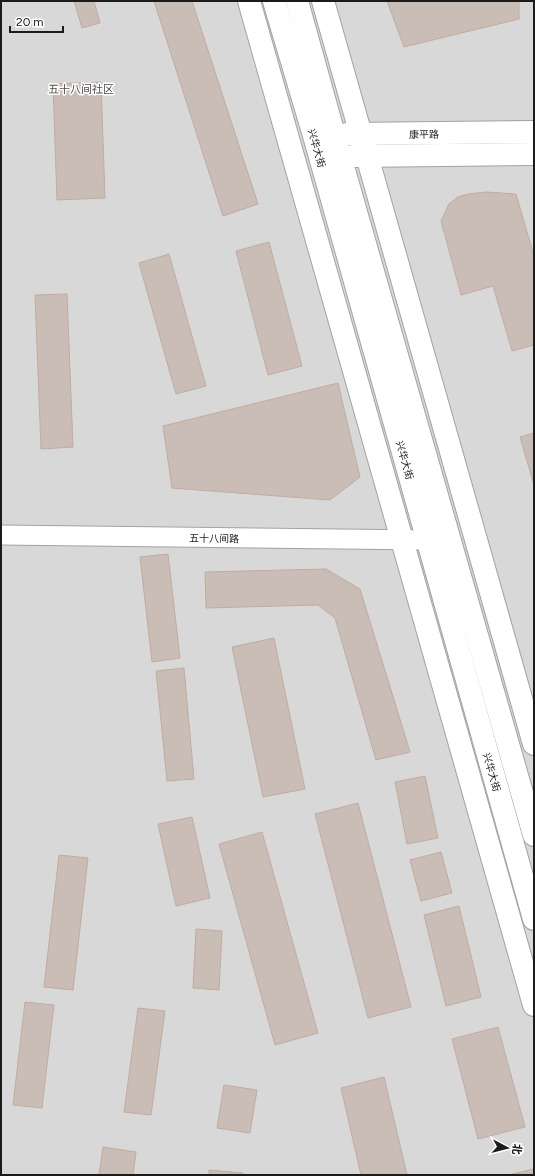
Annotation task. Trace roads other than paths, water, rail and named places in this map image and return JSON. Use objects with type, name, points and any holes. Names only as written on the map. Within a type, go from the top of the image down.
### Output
[{"type":"street","points":[[248,1],[534,1005]]},
{"type":"street","name":"兴华大街","points":[[274,1],[324,137],[534,835]]},
{"type":"street","name":"兴华大街","points":[[297,1],[324,137]]},
{"type":"street","points":[[323,1],[534,744]]},
{"type":"street","name":"康平路","points":[[324,137],[361,134],[534,132]]},
{"type":"street","points":[[330,158],[367,156],[534,154]]},
{"type":"street","name":"兴华大街","points":[[330,158],[427,540],[534,919]]},
{"type":"street","name":"五十八间路","points":[[1,535],[427,540]]},
{"type":"district","name":"五十八间社区","points":[[81,89]]}]
